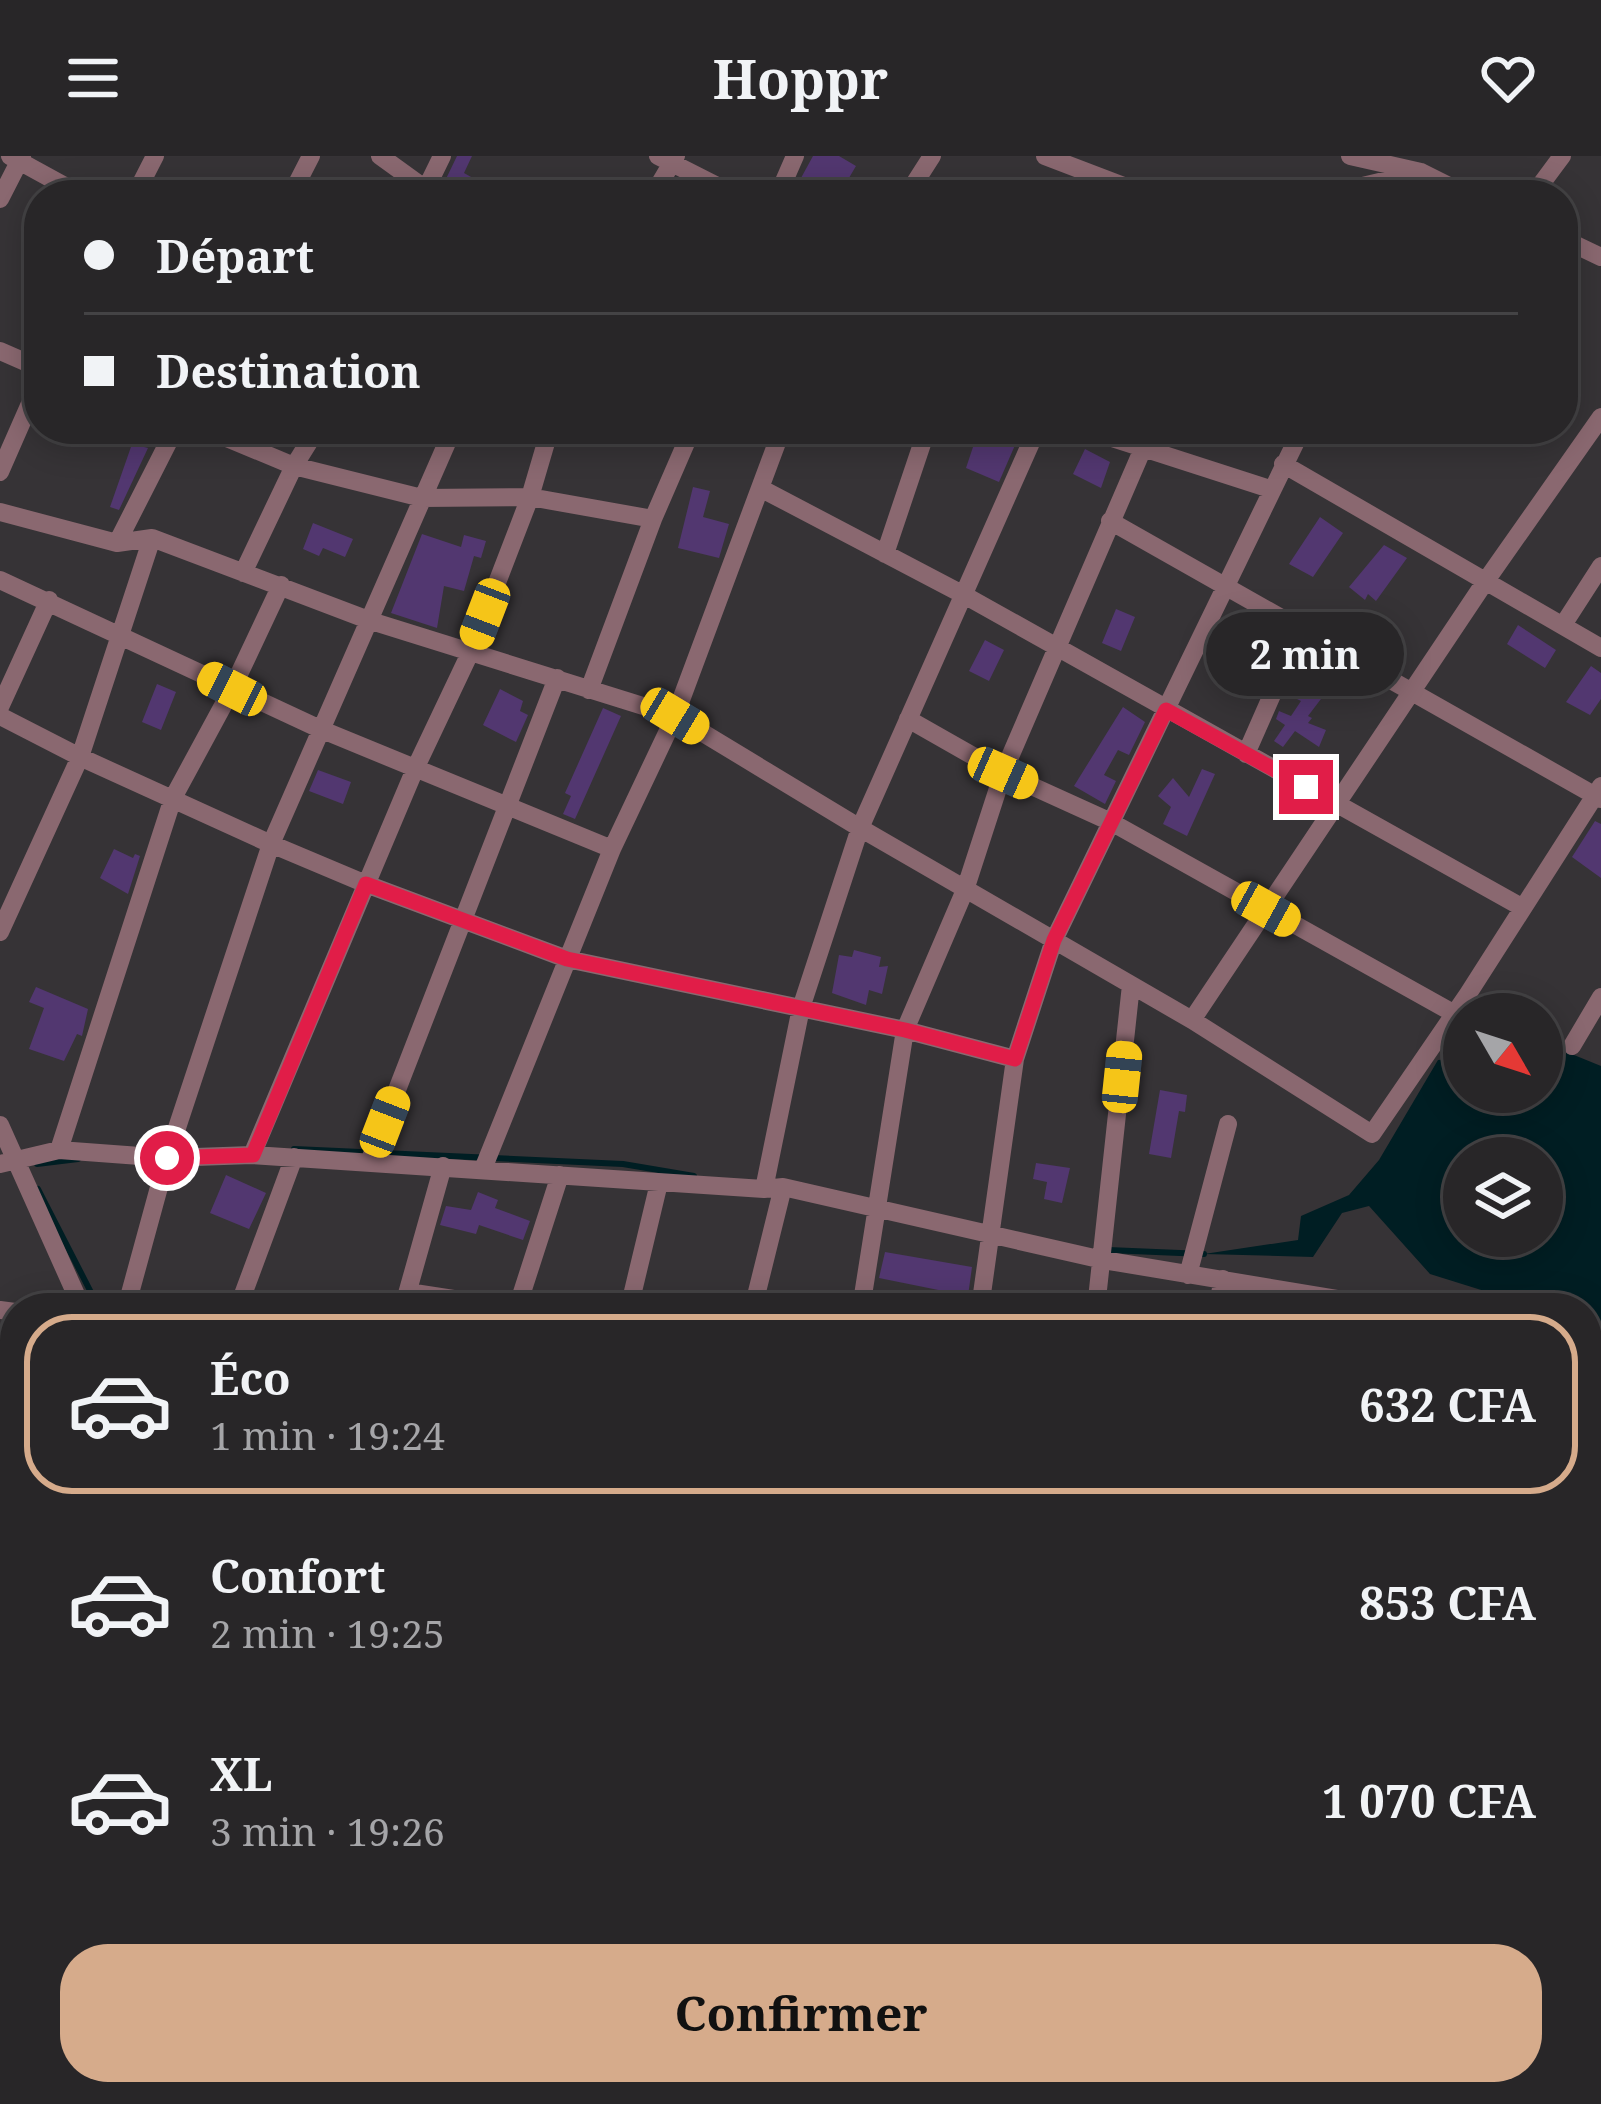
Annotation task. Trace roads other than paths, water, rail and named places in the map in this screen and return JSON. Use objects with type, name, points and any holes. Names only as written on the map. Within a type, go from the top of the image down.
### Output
[{"type":"street","points":[[380,156],[410,180]]},
{"type":"street","points":[[1045,156],[1108,180]]},
{"type":"street","points":[[1350,156],[1437,180]]},
{"type":"street","points":[[0,199],[17,158],[55,180]]},
{"type":"street","points":[[669,158],[708,180]]},
{"type":"street","points":[[1388,180],[1421,172]]},
{"type":"street","points":[[1418,180],[1421,172]]},
{"type":"street","points":[[0,472],[24,417]]},
{"type":"street","points":[[1192,1020],[1601,417]]},
{"type":"street","points":[[117,543],[167,444]]},
{"type":"street","points":[[241,444],[294,466],[422,498],[530,497],[653,519]]},
{"type":"street","points":[[243,573],[308,444]]},
{"type":"street","points":[[130,1293],[167,1158],[271,844],[446,444]]},
{"type":"street","points":[[253,1155],[415,769],[470,653],[546,444]]},
{"type":"street","points":[[589,690],[686,444]]},
{"type":"street","points":[[483,1169],[612,849],[675,716],[777,444]]},
{"type":"street","points":[[885,554],[922,444]]},
{"type":"street","points":[[756,1293],[801,1008],[860,828],[1030,444]]},
{"type":"street","points":[[1137,444],[1270,489]]},
{"type":"street","points":[[982,1293],[1015,1059],[1054,940],[1294,444]]},
{"type":"street","points":[[864,1293],[905,1030],[965,890],[1003,773],[1144,446]]},
{"type":"street","points":[[1283,464],[1601,648]]},
{"type":"street","points":[[762,489],[964,595],[1523,908]]},
{"type":"street","points":[[0,512],[117,543],[152,538],[371,621],[675,716],[1192,1020],[1372,1134],[1443,1031]]},
{"type":"street","points":[[1110,521],[1599,793],[1468,993]]},
{"type":"street","points":[[0,932],[80,757],[152,538]]},
{"type":"street","points":[[1562,625],[1601,566]]},
{"type":"street","points":[[0,580],[320,729],[612,849]]},
{"type":"street","points":[[59,1150],[173,798],[281,585]]},
{"type":"street","points":[[50,600],[0,712],[80,757],[366,884],[567,959],[905,1030],[1015,1059]]},
{"type":"street","points":[[1246,754],[1301,629]]},
{"type":"street","points":[[369,1162],[557,678]]},
{"type":"street","points":[[908,718],[1003,773],[1111,822],[1443,1007]]},
{"type":"street","points":[[1098,1293],[1131,985]]},
{"type":"street","points":[[1572,1046],[1601,997]]},
{"type":"street","points":[[0,1124],[7,1163],[72,1293]]},
{"type":"street","points":[[1188,1275],[1228,1124]]},
{"type":"street","points":[[7,1163],[59,1150],[167,1158],[253,1155],[774,1188],[1103,1260],[1304,1293]]},
{"type":"street","points":[[243,1293],[293,1157]]},
{"type":"street","points":[[407,1293],[443,1166]]},
{"type":"street","points":[[520,1293],[560,1175]]},
{"type":"street","points":[[632,1293],[659,1183]]},
{"type":"street","points":[[1220,1293],[1223,1279]]},
{"type":"water","points":[[1563,1051],[1601,1066],[1601,1293],[1491,1293],[1430,1274],[1369,1206],[1342,1213],[1313,1257],[1204,1254],[1298,1240],[1301,1216],[1349,1195],[1379,1160],[1438,1060],[1443,1060],[1443,1113],[1563,1113]]},
{"type":"waterway","points":[[294,1149],[623,1164],[694,1176]]},
{"type":"waterway","points":[[37,1164],[78,1159]]},
{"type":"waterway","points":[[38,1189],[91,1293]]},
{"type":"waterway","points":[[1108,1250],[1204,1254]]}]
